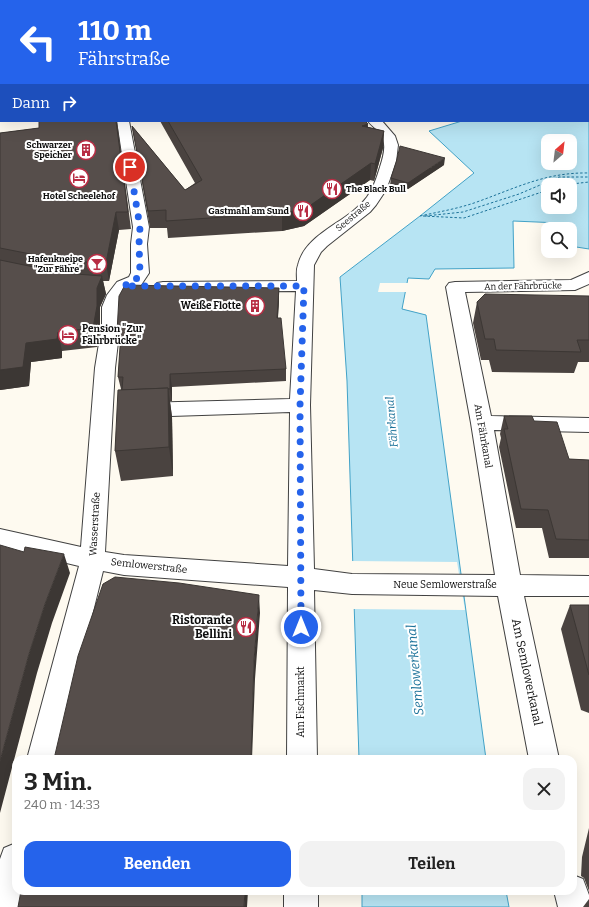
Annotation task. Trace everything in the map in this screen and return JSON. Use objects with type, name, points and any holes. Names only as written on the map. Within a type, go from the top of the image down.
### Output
[{"type":"street","points":[[113,288],[135,281],[140,273],[140,227],[131,138],[123,122]]},
{"type":"street","name":"Seestraße","points":[[304,286],[306,265],[315,250],[371,202],[379,190],[388,163],[391,142],[386,132],[375,122]]},
{"type":"street","name":"An der Fährbrücke","points":[[455,287],[575,285],[589,277]]},
{"type":"street","points":[[113,288],[304,286]]},
{"type":"street","name":"Am Fischmarkt","points":[[302,755],[300,406],[304,286]]},
{"type":"street","name":"Am Fährkanal","points":[[455,287],[482,423],[509,585]]},
{"type":"street","name":"Wasserstraße","points":[[43,755],[81,604],[90,575],[93,558],[93,536],[111,307],[116,295],[113,288]]},
{"type":"street","points":[[103,412],[178,408],[300,406]]},
{"type":"street","points":[[482,423],[589,425]]},
{"type":"street","name":"Semlowerstraße","points":[[0,538],[57,552],[124,565],[301,577]]},
{"type":"street","name":"Neue Semlowerstraße","points":[[301,577],[352,584],[589,586]]},
{"type":"street","name":"Am Semlowerkanal","points":[[509,585],[543,755]]},
{"type":"street","points":[[4,907],[12,876]]},
{"type":"street","points":[[301,895],[301,907]]},
{"type":"street","points":[[573,895],[575,907]]},
{"type":"water","points":[[459,122],[589,122],[589,249],[577,247],[577,222],[513,221],[514,268],[435,269],[429,279],[408,278],[402,309],[426,315],[485,755],[359,755],[347,381],[340,277],[474,173],[429,131]]},
{"type":"water","points":[[362,895],[507,895],[509,907],[362,907]]},
{"type":"pier","points":[[380,283],[409,283],[407,292],[378,292]]},
{"type":"pier","points":[[351,561],[457,562],[465,610],[353,609]]},
{"type":"building","points":[[39,122],[116,122],[128,212],[116,212],[106,263],[66,261],[0,248],[0,133],[39,128]]},
{"type":"building","points":[[169,122],[366,122],[368,124],[362,126],[384,131],[375,164],[371,163],[305,209],[282,213],[166,221],[166,210],[148,211],[132,126],[185,190],[202,180]]},
{"type":"building","points":[[400,146],[445,158],[408,183],[391,178]]},
{"type":"building","points":[[0,260],[63,273],[102,276],[97,288],[97,306],[93,328],[58,332],[57,339],[26,343],[23,367],[0,370]]},
{"type":"building","points":[[125,285],[279,288],[277,318],[281,318],[286,369],[170,374],[170,389],[122,390],[123,377],[118,377],[121,332],[117,332],[119,296]]},
{"type":"building","points":[[485,294],[589,296],[589,340],[577,340],[581,352],[496,350],[494,339],[485,339],[477,302]]},
{"type":"building","points":[[168,388],[169,447],[115,451],[118,390]]},
{"type":"building","points":[[504,416],[532,416],[534,421],[557,422],[569,459],[589,460],[589,540],[556,539],[548,510],[521,509],[504,429],[508,429]]},
{"type":"building","points":[[0,545],[24,552],[25,547],[64,554],[45,604],[29,654],[0,761]]},
{"type":"building","points":[[115,577],[179,583],[259,595],[254,661],[251,755],[55,755],[78,656],[103,584]]},
{"type":"building","points":[[570,605],[589,605],[589,675]]},
{"type":"building","points":[[20,895],[245,895],[244,907],[18,907]]},
{"type":"ferry route","points":[[420,216],[467,205],[544,178],[573,173],[589,173]]},
{"type":"ferry route","points":[[425,216],[463,212],[519,194],[559,177],[589,177]]},
{"type":"ferry route","points":[[577,183],[589,182]]},
{"type":"ferry route","points":[[423,216],[464,218],[541,192]]},
{"type":"place","name":"Schwarzer Speicher","points":[[86,150]]},
{"type":"place","name":"Hotel Scheelehof","points":[[79,178]]},
{"type":"place","name":"The Black Bull","points":[[332,189]]},
{"type":"place","name":"Gastmahl am Sund","points":[[303,211]]},
{"type":"place","name":"Hafenkneipe \"Zur Fähre\"","points":[[97,264]]},
{"type":"place","name":"Weiße Flotte","points":[[255,306]]},
{"type":"place","name":"Pension \"Zur Fährbrücke\"","points":[[68,335]]},
{"type":"place","name":"Ristorante Bellini","points":[[246,627]]},
{"type":"route","points":[[130,167],[140,227],[140,273],[135,281],[123,286],[304,286],[300,406],[301,627]]},
{"type":"water label","name":"Fährkanal","points":[[392,422]]},
{"type":"water label","name":"Semlowerkanal","points":[[415,670]]}]
